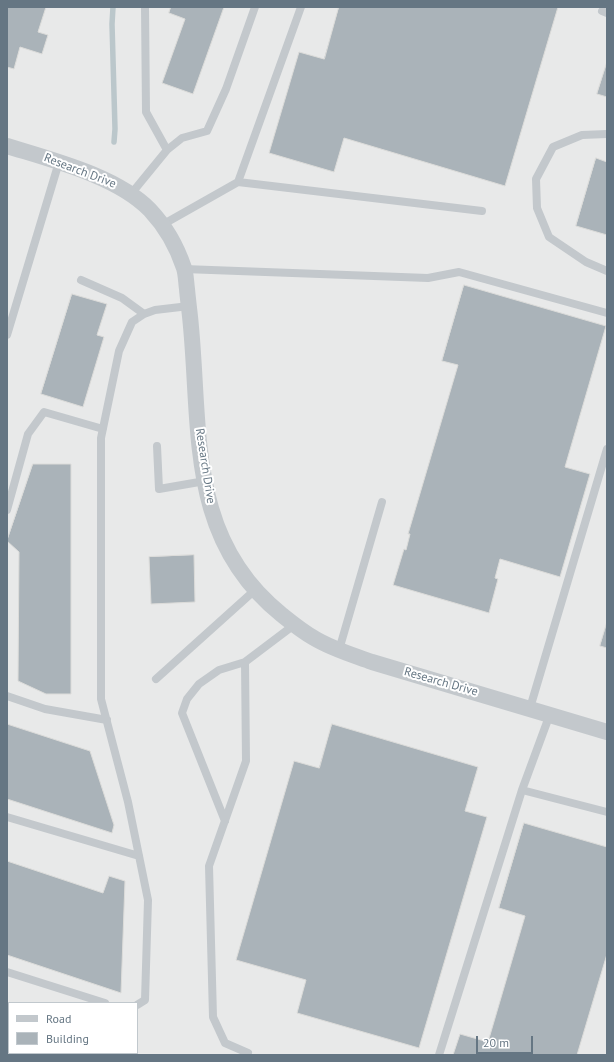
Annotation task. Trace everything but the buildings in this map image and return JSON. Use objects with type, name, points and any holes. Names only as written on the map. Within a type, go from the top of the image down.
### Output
[{"type":"street","name":"Research Drive","points":[[7,146],[59,162],[102,178],[121,187],[150,210],[162,225],[178,252],[184,269],[189,306],[200,452],[213,517],[224,544],[238,568],[268,604],[294,625],[314,638],[339,650],[372,662],[607,732]]},
{"type":"lane","points":[[145,7],[146,112],[167,150]]},
{"type":"lane","points":[[131,194],[167,150],[182,138],[207,131],[226,89],[254,7]]},
{"type":"lane","points":[[238,182],[301,7]]},
{"type":"lane","points":[[607,134],[582,135],[552,147],[536,179],[537,208],[549,237],[586,262],[607,271]]},
{"type":"lane","points":[[7,334],[8,324],[59,162]]},
{"type":"lane","points":[[162,225],[238,182],[482,211]]},
{"type":"lane","points":[[184,269],[428,278],[459,272],[607,313]]},
{"type":"lane","points":[[81,280],[122,298],[144,314]]},
{"type":"lane","points":[[138,1004],[145,1000],[148,900],[128,802],[101,699],[101,438],[119,351],[132,322],[144,314],[155,310],[189,306]]},
{"type":"lane","points":[[7,510],[28,434],[44,412],[103,429]]},
{"type":"lane","points":[[157,446],[159,489],[205,481]]},
{"type":"lane","points":[[530,708],[607,449]]},
{"type":"lane","points":[[339,650],[382,502]]},
{"type":"lane","points":[[156,679],[255,590]]},
{"type":"lane","points":[[225,820],[182,713],[187,699],[199,684],[219,670],[245,662],[294,625]]},
{"type":"lane","points":[[245,662],[246,761],[209,866],[213,1017],[226,1043],[248,1053]]},
{"type":"lane","points":[[7,696],[45,709],[107,720]]},
{"type":"lane","points":[[439,1055],[522,790],[550,714]]},
{"type":"lane","points":[[522,790],[607,812]]},
{"type":"lane","points":[[7,817],[139,856]]},
{"type":"lane","points":[[7,972],[102,1002]]},
{"type":"shaded area","points":[[7,7],[607,7],[607,1055],[136,1055],[133,1054],[138,1054],[138,1002],[8,1002],[7,1011]]},
{"type":"waterway","points":[[113,7],[114,142]]}]
